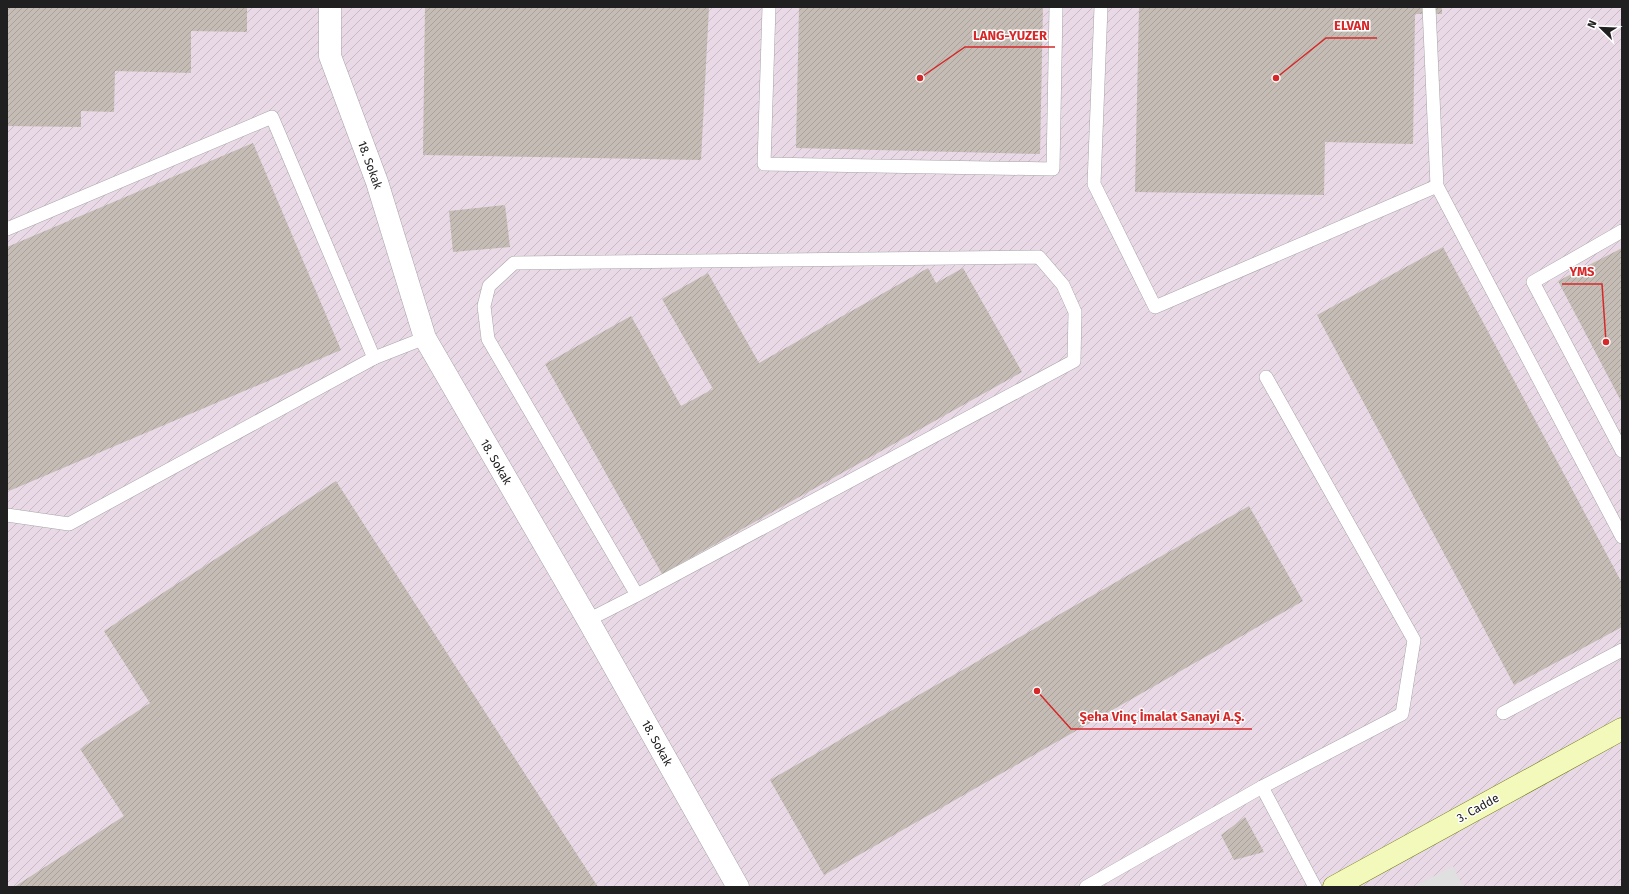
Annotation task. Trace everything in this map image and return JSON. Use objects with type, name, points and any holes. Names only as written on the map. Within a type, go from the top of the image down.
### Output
[{"type":"street","name":"18. Sokak","points":[[330,7],[330,56],[377,182],[425,338],[588,620],[738,887]]},
{"type":"street","name":"3. Cadde","points":[[1347,884],[1622,729]]},
{"type":"lane","points":[[769,7],[764,164],[1053,169],[1056,7]]},
{"type":"lane","points":[[1101,7],[1094,184],[1155,306],[1437,186]]},
{"type":"lane","points":[[1429,7],[1437,186],[1622,537]]},
{"type":"lane","points":[[7,230],[272,117],[374,358]]},
{"type":"lane","points":[[1622,231],[1533,282],[1622,451]]},
{"type":"lane","points":[[588,620],[637,595],[1074,360],[1076,312],[1063,285],[1038,257],[514,263],[489,286],[484,306],[488,339],[637,595]]},
{"type":"lane","points":[[7,515],[69,524],[374,358],[425,338]]},
{"type":"lane","points":[[1086,887],[1262,787],[1402,714],[1414,640],[1266,377]]},
{"type":"lane","points":[[1503,712],[1621,654]]},
{"type":"lane","points":[[1262,787],[1315,887]]},
{"type":"shaded area","points":[[7,7],[1622,7],[1622,887],[7,887]]},
{"type":"shaded area","points":[[1453,866],[1463,887],[1413,887]]},
{"type":"building","points":[[7,7],[247,7],[247,32],[191,31],[191,73],[115,71],[114,112],[81,111],[81,127],[7,126]]},
{"type":"building","points":[[425,7],[709,7],[701,160],[423,155]]},
{"type":"building","points":[[799,7],[1043,7],[1040,154],[796,148]]},
{"type":"building","points":[[1139,7],[1442,7],[1442,14],[1415,14],[1413,144],[1325,142],[1324,195],[1135,192]]},
{"type":"building","points":[[253,143],[341,350],[9,491],[7,487],[7,247]]},
{"type":"building","points":[[505,205],[510,247],[453,252],[449,211]]},
{"type":"building","points":[[1443,247],[1622,583],[1622,627],[1514,685],[1317,315]]},
{"type":"building","points":[[1622,248],[1622,403],[1558,281]]},
{"type":"building","points":[[928,268],[936,283],[963,268],[1022,372],[662,574],[545,364],[631,316],[681,406],[713,389],[662,299],[708,273],[759,363]]},
{"type":"building","points":[[336,481],[598,887],[14,887],[124,816],[80,749],[150,703],[104,631]]},
{"type":"building","points":[[1249,506],[1303,601],[824,875],[770,780]]},
{"type":"building","points":[[1245,817],[1264,852],[1234,860],[1221,835]]},
{"type":"place","name":"LANG-YUZER","points":[[920,78]]},
{"type":"place","name":"ELVAN","points":[[1276,78]]},
{"type":"place","name":"YMS","points":[[1606,342]]},
{"type":"place","name":"Şeha Vinç İmalat Sanayi A.Ş.","points":[[1037,691]]}]
